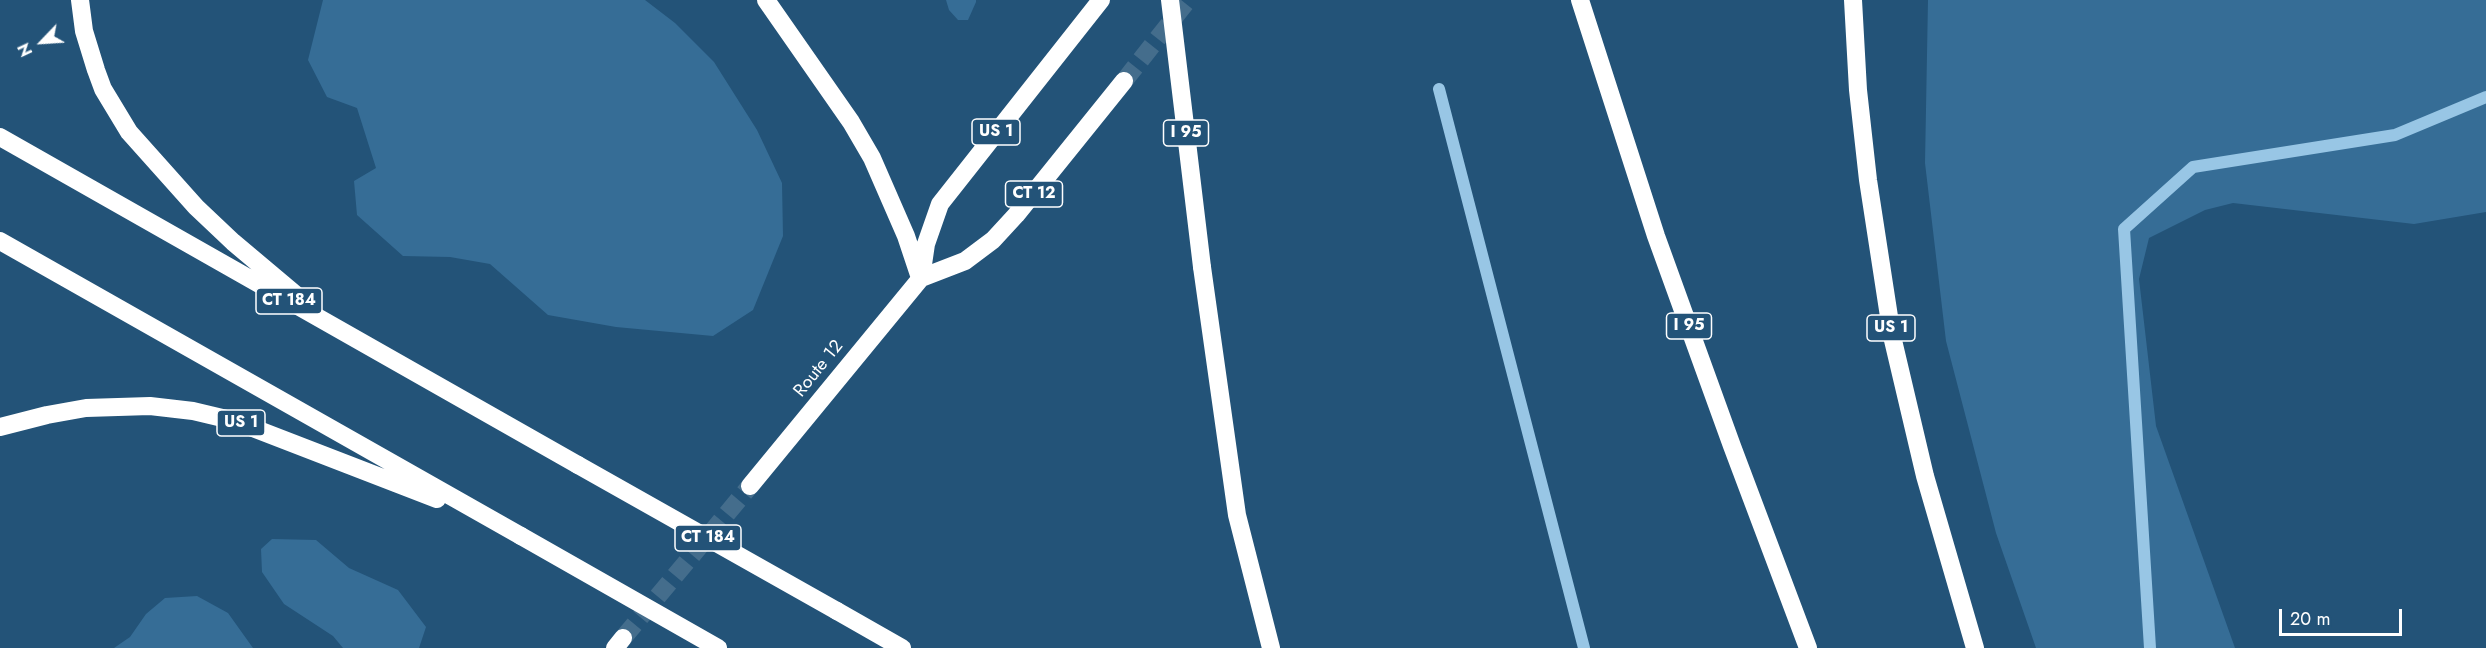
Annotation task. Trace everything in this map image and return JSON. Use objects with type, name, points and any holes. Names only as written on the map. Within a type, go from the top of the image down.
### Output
[{"type":"highway","points":[[80,0],[89,51],[103,89],[139,145],[180,191],[233,242],[345,333]]},
{"type":"highway","points":[[766,0],[851,122],[872,158],[906,236],[921,278]]},
{"type":"highway","name":"US 1","points":[[921,278],[926,244],[940,204],[1101,0]]},
{"type":"highway","name":"I 95","points":[[1170,0],[1202,267],[1237,515],[1271,648]]},
{"type":"highway","name":"I 95","points":[[1580,0],[1656,236],[1808,648]]},
{"type":"highway","name":"US 1","points":[[1853,0],[1858,90],[1868,180],[1893,336],[1925,476],[1975,648]]},
{"type":"highway","name":"CT 12","points":[[921,278],[965,261],[993,240],[1024,206],[1124,81]]},
{"type":"highway","name":"CT 184","points":[[0,137],[902,648]]},
{"type":"highway","points":[[0,241],[471,509]]},
{"type":"highway","name":"Route 12","points":[[750,486],[921,278]]},
{"type":"highway","name":"US 1","points":[[0,427],[86,408],[150,406],[193,411],[235,421],[402,486],[471,509],[718,648]]},
{"type":"shaded area","points":[[323,0],[645,0],[675,23],[714,62],[757,130],[782,183],[783,236],[753,310],[713,336],[616,327],[548,315],[490,264],[450,257],[403,256],[357,215],[354,181],[376,168],[357,108],[327,97],[308,60]]},
{"type":"shaded area","points":[[946,0],[976,0],[976,2],[968,20],[958,20],[949,10]]},
{"type":"shaded area","points":[[1928,0],[2486,0],[2486,212],[2414,224],[2233,203],[2205,210],[2149,238],[2139,279],[2156,426],[2235,648],[2036,648],[1996,533],[1946,341],[1925,163]]},
{"type":"shaded area","points":[[272,539],[316,540],[349,568],[398,590],[426,627],[419,648],[343,648],[333,636],[284,604],[262,572],[261,549]]},
{"type":"shaded area","points":[[197,596],[228,613],[253,648],[114,648],[130,637],[146,614],[165,598]]},
{"type":"waterway","points":[[1439,89],[1584,648]]},
{"type":"waterway","points":[[2150,648],[2124,229],[2193,167],[2395,135],[2486,97]]},
{"type":"tunnel","points":[[1124,81],[1188,0]]},
{"type":"tunnel","points":[[623,638],[750,486]]}]
